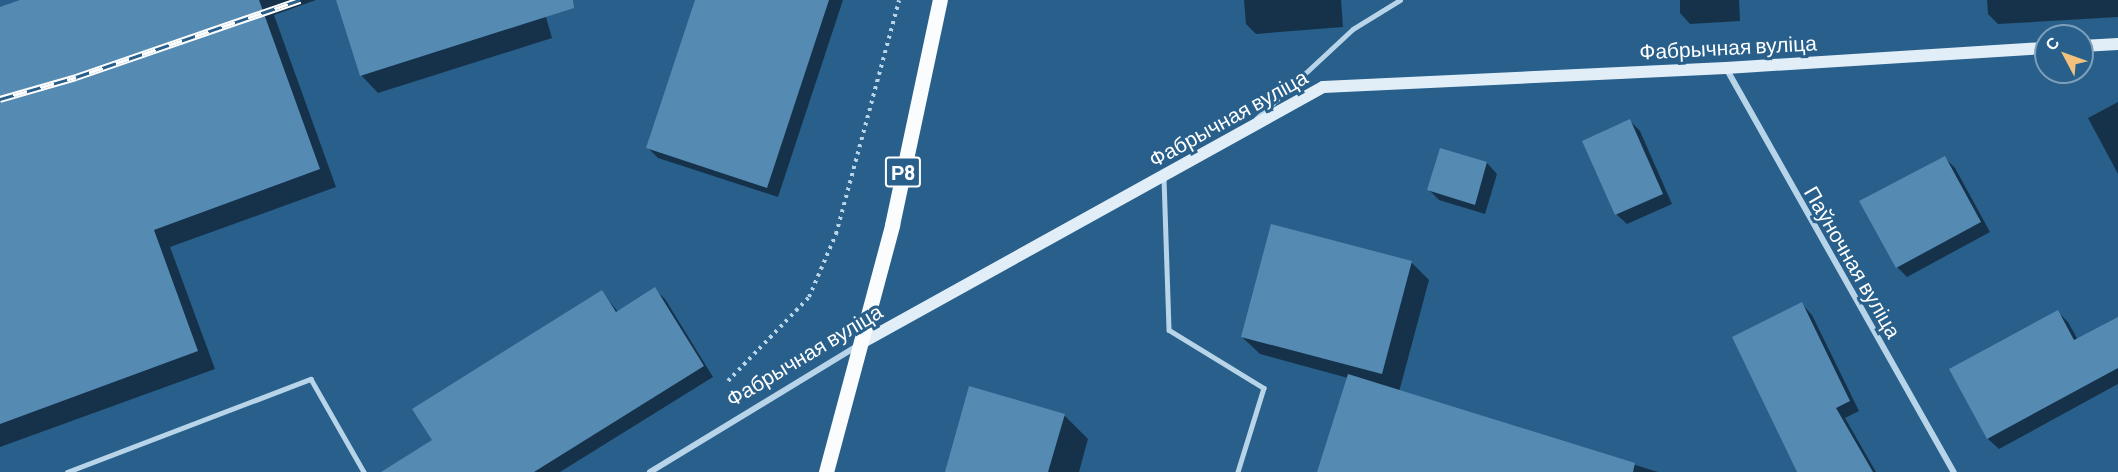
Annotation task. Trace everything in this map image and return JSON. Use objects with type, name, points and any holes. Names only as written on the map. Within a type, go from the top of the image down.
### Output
[{"type":"main road","name":"Р8","points":[[826,472],[863,342],[892,225],[940,0]]},
{"type":"street","points":[[2094,45],[2118,44]]},
{"type":"street","name":"Фабрычная вуліца","points":[[650,472],[863,342],[1323,87],[1726,68],[2034,49]]},
{"type":"street","name":"Паўночная вуліца","points":[[1726,68],[1954,472]]},
{"type":"lane","points":[[1240,133],[1353,29],[1400,0]]},
{"type":"lane","points":[[1164,176],[1169,330],[1264,388],[1239,472]]},
{"type":"lane","points":[[67,472],[311,379],[364,472]]},
{"type":"path","points":[[728,381],[809,297],[836,234],[899,0]]},
{"type":"building","points":[[20,0],[259,0],[320,169],[154,230],[198,351],[0,424],[0,7]]},
{"type":"building","points":[[336,0],[573,0],[574,8],[360,76]]},
{"type":"building","points":[[695,0],[829,0],[767,188],[646,148]]},
{"type":"building","points":[[1630,119],[1663,194],[1615,215],[1582,141]]},
{"type":"building","points":[[1440,148],[1487,162],[1475,205],[1427,190]]},
{"type":"building","points":[[1945,156],[1981,222],[1896,268],[1859,201]]},
{"type":"building","points":[[1271,224],[1412,261],[1382,374],[1241,337]]},
{"type":"building","points":[[655,287],[704,366],[534,472],[381,472],[432,440],[412,409],[602,290],[616,312]]},
{"type":"building","points":[[1802,302],[1850,401],[1836,408],[1873,472],[1797,472],[1732,337]]},
{"type":"building","points":[[2058,310],[2074,340],[2118,317],[2118,368],[1987,439],[1949,369]]},
{"type":"building","points":[[1348,374],[1635,463],[1633,472],[1317,472]]},
{"type":"building","points":[[969,386],[1065,414],[1048,472],[945,472]]},
{"type":"railway","points":[[0,99],[76,77],[300,0]]}]
